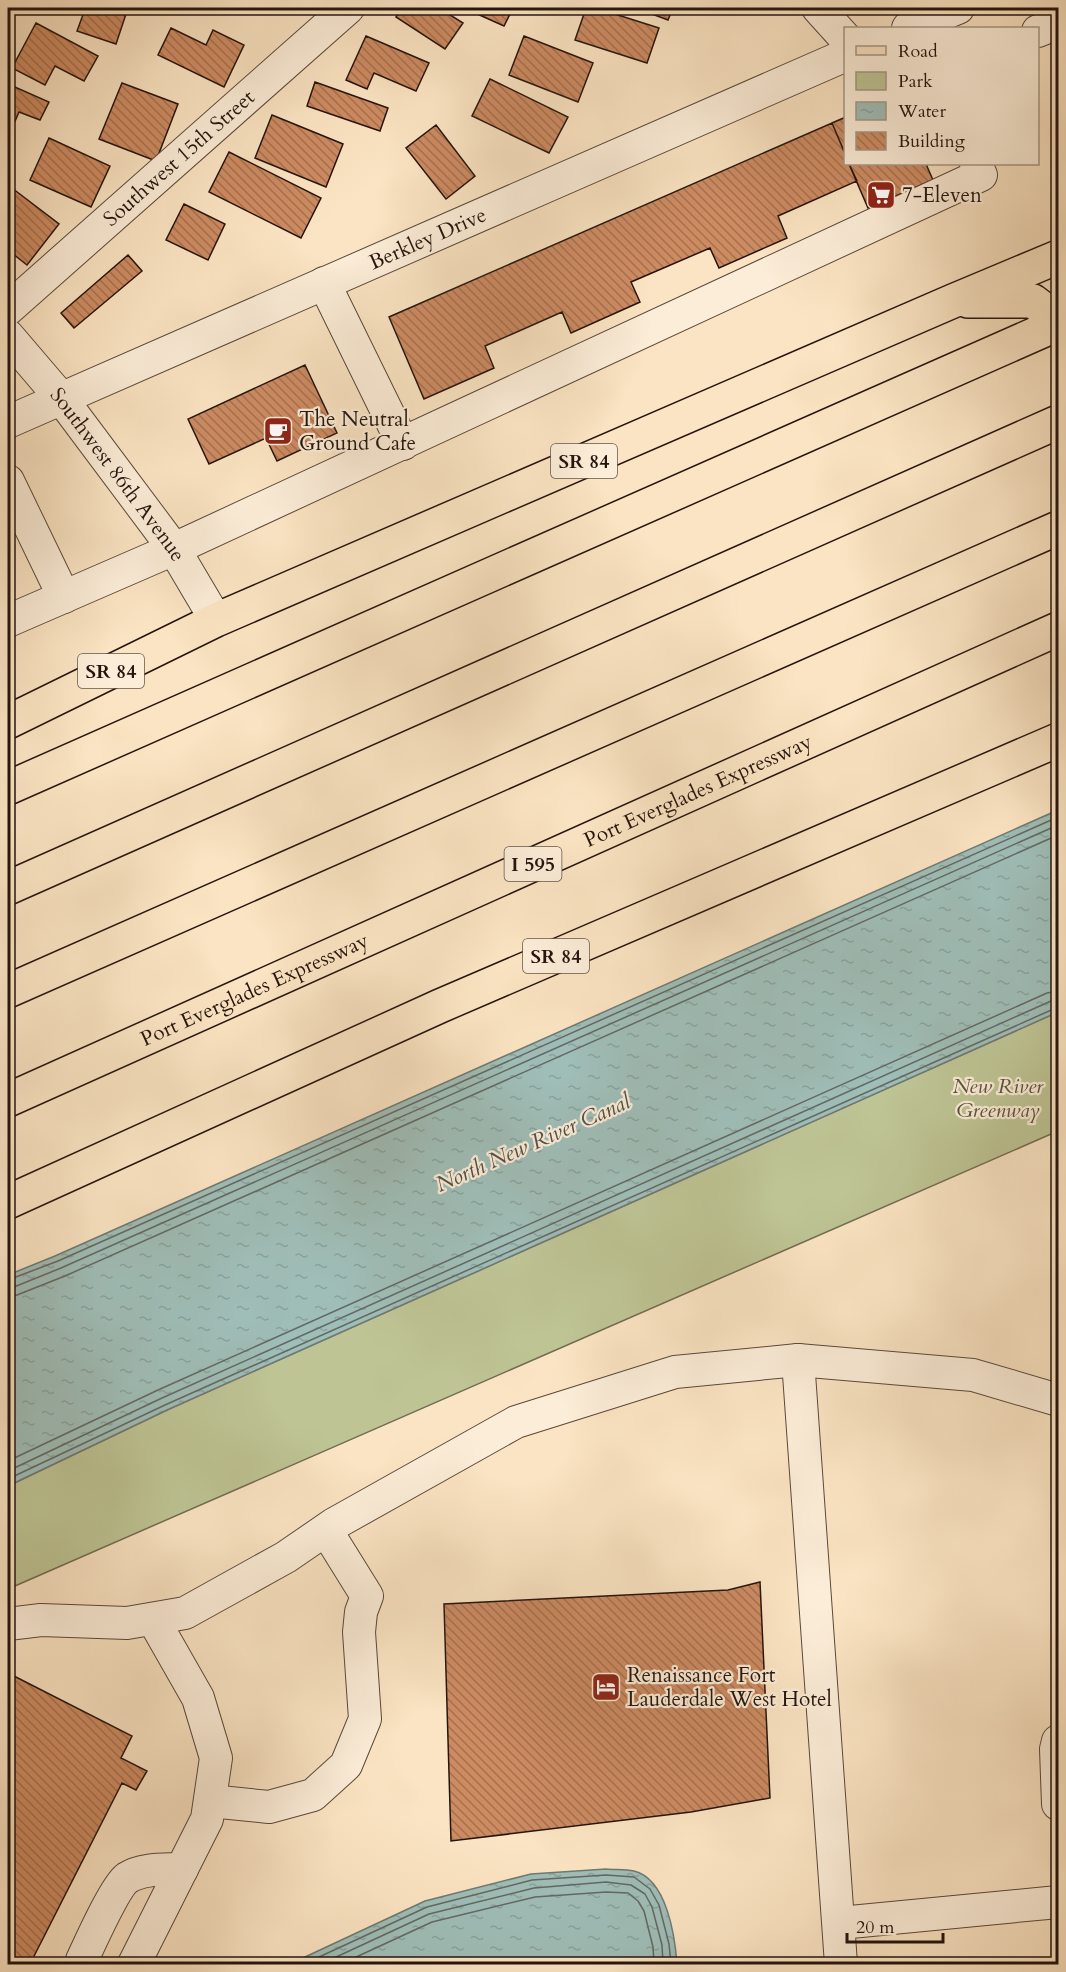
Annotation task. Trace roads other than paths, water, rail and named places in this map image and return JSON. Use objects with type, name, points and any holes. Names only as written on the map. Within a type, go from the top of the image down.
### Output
[{"type":"main road","name":"SR 84","points":[[8,722],[216,620],[1059,257]]},
{"type":"main road","points":[[8,788],[1059,322],[1033,301],[953,301]]},
{"type":"main road","points":[[8,888],[1049,427]]},
{"type":"main road","points":[[8,991],[1059,528]]},
{"type":"main road","name":"Port Everglades Expressway","points":[[8,1100],[1059,629]]},
{"type":"main road","name":"SR 84","points":[[8,1202],[451,1001],[1059,740]]},
{"type":"street","name":"Southwest 15th Street","points":[[8,309],[348,8]]},
{"type":"street","points":[[818,8],[844,37]]},
{"type":"street","points":[[915,27],[958,8]]},
{"type":"street","points":[[1039,31],[1059,23]]},
{"type":"street","name":"Berkley Drive","points":[[8,422],[844,56]]},
{"type":"street","points":[[8,621],[174,549],[981,175],[976,165]]},
{"type":"street","points":[[324,283],[403,444]]},
{"type":"street","name":"Southwest 86th Avenue","points":[[8,336],[61,398],[174,549],[216,620]]},
{"type":"street","points":[[8,482],[64,597]]},
{"type":"street","points":[[8,1624],[41,1620],[127,1623],[185,1613],[286,1557],[326,1530],[516,1422],[675,1372],[798,1360],[973,1375],[1059,1400]]},
{"type":"street","points":[[798,1360],[810,1551],[840,1923],[841,1965]]},
{"type":"street","points":[[210,1801],[269,1807],[313,1795],[346,1765],[365,1719],[360,1632],[361,1612],[367,1596],[326,1530]]},
{"type":"street","points":[[134,1965],[207,1819],[216,1758],[198,1698],[153,1619]]},
{"type":"street","points":[[1059,1741],[1056,1749],[1059,1804]]},
{"type":"street","points":[[82,1959],[108,1906],[126,1879],[145,1871],[182,1869]]},
{"type":"street","points":[[840,1923],[1059,1902]]},
{"type":"water","name":"North New River Canal","points":[[1058,810],[1058,1012],[167,1410],[8,1486],[8,1275]]},
{"type":"water","points":[[606,1869],[634,1871],[645,1876],[654,1885],[667,1910],[677,1964],[290,1964],[425,1901],[531,1874]]},
{"type":"place","name":"7-Eleven","points":[[881,195]]},
{"type":"place","name":"The Neutral Ground Cafe","points":[[278,431]]},
{"type":"place","name":"Renaissance Fort Lauderdale West Hotel","points":[[606,1687]]},
{"type":"park label","name":"New River Greenway","points":[[998,1098]]}]
